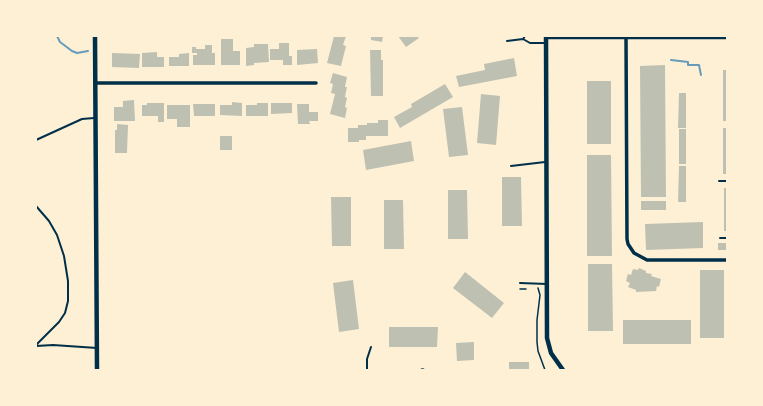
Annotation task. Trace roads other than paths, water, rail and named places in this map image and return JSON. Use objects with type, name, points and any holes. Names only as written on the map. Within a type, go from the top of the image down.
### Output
[{"type":"street","points":[[95,36],[97,370]]},
{"type":"street","points":[[564,370],[553,357],[548,344],[546,37],[727,37]]},
{"type":"street","points":[[626,37],[626,239],[630,248],[640,258],[652,260],[727,260]]},
{"type":"street","points":[[95,83],[316,83]]},
{"type":"lane","points":[[507,41],[523,39],[530,43],[546,43]]},
{"type":"lane","points":[[36,140],[82,119],[95,118]]},
{"type":"lane","points":[[511,166],[546,162]]},
{"type":"lane","points":[[719,181],[727,181]]},
{"type":"lane","points":[[36,206],[49,221],[57,235],[64,256],[68,281],[68,301],[65,313],[59,322],[36,346]]},
{"type":"lane","points":[[720,238],[727,238]]},
{"type":"lane","points":[[520,283],[547,284]]},
{"type":"lane","points":[[36,346],[53,345],[97,348]]},
{"type":"lane","points":[[367,370],[367,359],[371,347]]},
{"type":"waterway","points":[[57,36],[60,42],[72,51],[77,53],[88,51]]},
{"type":"waterway","points":[[671,60],[688,62],[688,65],[699,65],[701,75]]}]
